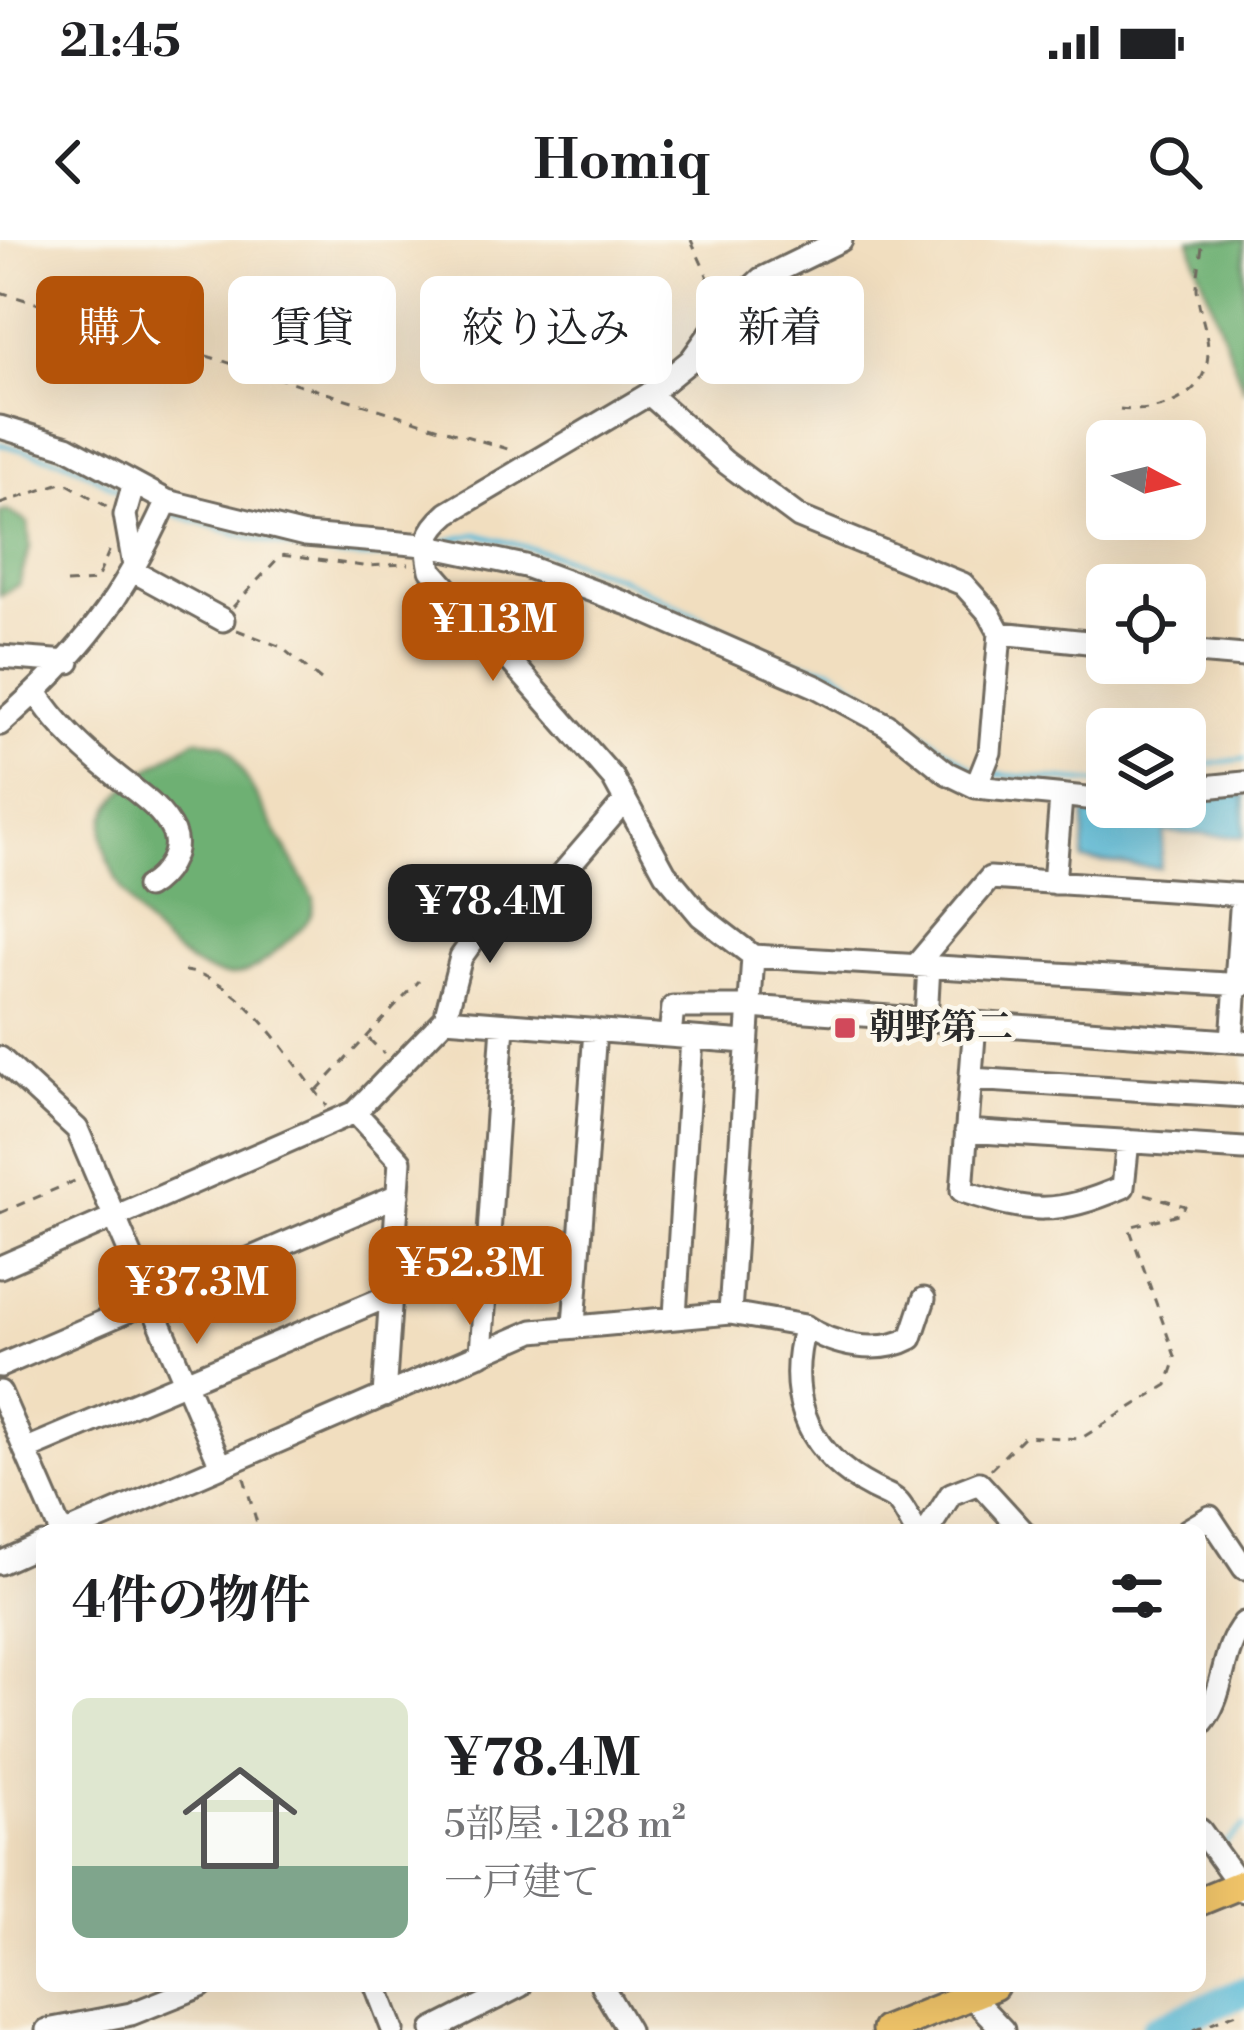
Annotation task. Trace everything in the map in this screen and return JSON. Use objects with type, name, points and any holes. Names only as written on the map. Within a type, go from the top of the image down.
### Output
[{"type":"main road","points":[[1206,1899],[1242,1886]]},
{"type":"main road","points":[[886,2030],[968,1992]]},
{"type":"street","points":[[767,276],[841,240]]},
{"type":"street","points":[[696,353],[650,394],[448,513],[429,529],[427,554],[430,570],[614,778],[623,803],[664,873],[701,916],[753,956],[1240,985]]},
{"type":"street","points":[[650,394],[724,462],[799,518],[962,584],[1000,633],[990,752],[976,787]]},
{"type":"street","points":[[0,428],[67,447],[166,501],[305,536],[525,566],[712,640],[887,725],[947,773],[976,787],[1086,799]]},
{"type":"street","points":[[134,483],[125,515],[135,572]]},
{"type":"street","points":[[0,724],[69,662],[135,572],[166,501]]},
{"type":"street","points":[[135,572],[223,620]]},
{"type":"street","points":[[1000,633],[1086,642]]},
{"type":"street","points":[[1206,653],[1244,656]]},
{"type":"street","points":[[0,657],[69,662]]},
{"type":"street","points":[[36,692],[50,714],[138,790],[172,831],[176,845],[169,866],[147,887]]},
{"type":"street","points":[[1206,787],[1244,783]]},
{"type":"street","points":[[1054,883],[1061,798]]},
{"type":"street","points":[[0,1267],[347,1117],[445,1019],[461,956],[474,939],[530,911],[623,803]]},
{"type":"street","points":[[675,1316],[681,1037],[673,1007],[750,1007],[926,1020],[1238,1042],[1243,895],[990,878],[923,964],[926,1020]]},
{"type":"street","points":[[730,1313],[753,956]]},
{"type":"street","points":[[445,1019],[746,1042]]},
{"type":"street","points":[[976,1023],[962,1191],[1016,1208],[1074,1208],[1123,1187],[1128,1141]]},
{"type":"street","points":[[481,1354],[503,1024]]},
{"type":"street","points":[[574,1325],[595,1030]]},
{"type":"street","points":[[0,1058],[77,1129],[185,1383],[229,1463]]},
{"type":"street","points":[[971,1078],[1244,1096]]},
{"type":"street","points":[[347,1117],[400,1161],[384,1396]]},
{"type":"street","points":[[966,1131],[1244,1148]]},
{"type":"street","points":[[0,1366],[398,1196]]},
{"type":"street","points":[[25,1450],[391,1295]]},
{"type":"street","points":[[88,1524],[533,1331],[730,1313],[805,1326],[829,1343],[897,1345],[910,1338],[924,1299]]},
{"type":"street","points":[[805,1326],[799,1377],[807,1430],[862,1482],[899,1498],[912,1524]]},
{"type":"street","points":[[0,1392],[57,1524]]},
{"type":"street","points":[[932,1524],[952,1494],[979,1483],[1017,1524]]},
{"type":"street","points":[[1198,1524],[1210,1517],[1244,1568]]},
{"type":"street","points":[[0,1563],[36,1547]]},
{"type":"street","points":[[1206,1719],[1212,1713],[1232,1637],[1244,1623]]},
{"type":"street","points":[[1206,1838],[1242,1886]]},
{"type":"street","points":[[46,2030],[134,2022],[190,1992]]},
{"type":"street","points":[[378,1992],[393,2030]]},
{"type":"street","points":[[433,2030],[508,1992]]},
{"type":"street","points":[[606,1992],[628,2030]]},
{"type":"street","points":[[977,1992],[1003,2030]]},
{"type":"path","points":[[691,240],[708,276]]},
{"type":"path","points":[[1120,410],[1171,407],[1202,375],[1209,354],[1197,290],[1203,240]]},
{"type":"path","points":[[0,292],[531,460]]},
{"type":"path","points":[[0,504],[64,482],[125,515],[96,581],[66,583]]},
{"type":"path","points":[[321,680],[281,647],[223,620],[281,555],[363,566],[427,554]]},
{"type":"path","points":[[184,971],[198,972],[243,999],[315,1091],[347,1117]]},
{"type":"path","points":[[315,1091],[419,981]]},
{"type":"path","points":[[368,1038],[398,1067]]},
{"type":"path","points":[[0,1213],[95,1172]]},
{"type":"path","points":[[979,1483],[1024,1436],[1079,1438],[1167,1384],[1174,1373],[1176,1358],[1129,1227],[1182,1213],[1185,1206],[1123,1187]]},
{"type":"path","points":[[229,1463],[259,1514],[259,1524]]},
{"type":"path","points":[[1194,2030],[1244,2010]]},
{"type":"green space","points":[[1190,240],[1244,240],[1244,391],[1196,261]]},
{"type":"green space","points":[[8,511],[28,523],[30,547],[19,584],[0,596],[0,512]]},
{"type":"green space","points":[[196,739],[223,744],[232,753],[314,899],[312,913],[301,929],[264,962],[239,974],[215,973],[165,943],[123,891],[103,837],[106,816],[122,792]]},
{"type":"water","points":[[1244,795],[1244,837],[1164,832],[1160,868],[1083,860],[1085,810],[1086,828],[1206,828],[1206,797]]},
{"type":"waterway","points":[[0,444],[68,462],[122,492]]},
{"type":"waterway","points":[[171,513],[321,554],[412,554]]},
{"type":"waterway","points":[[445,541],[477,534],[549,553],[619,577],[786,659],[833,669],[973,768]]},
{"type":"waterway","points":[[1206,764],[1244,759]]},
{"type":"waterway","points":[[990,774],[1086,781]]},
{"type":"waterway","points":[[1220,1848],[1244,1826]]},
{"type":"waterway","points":[[1155,2030],[1244,1992]]},
{"type":"place","name":"朝野第二","points":[[845,1028]]}]
